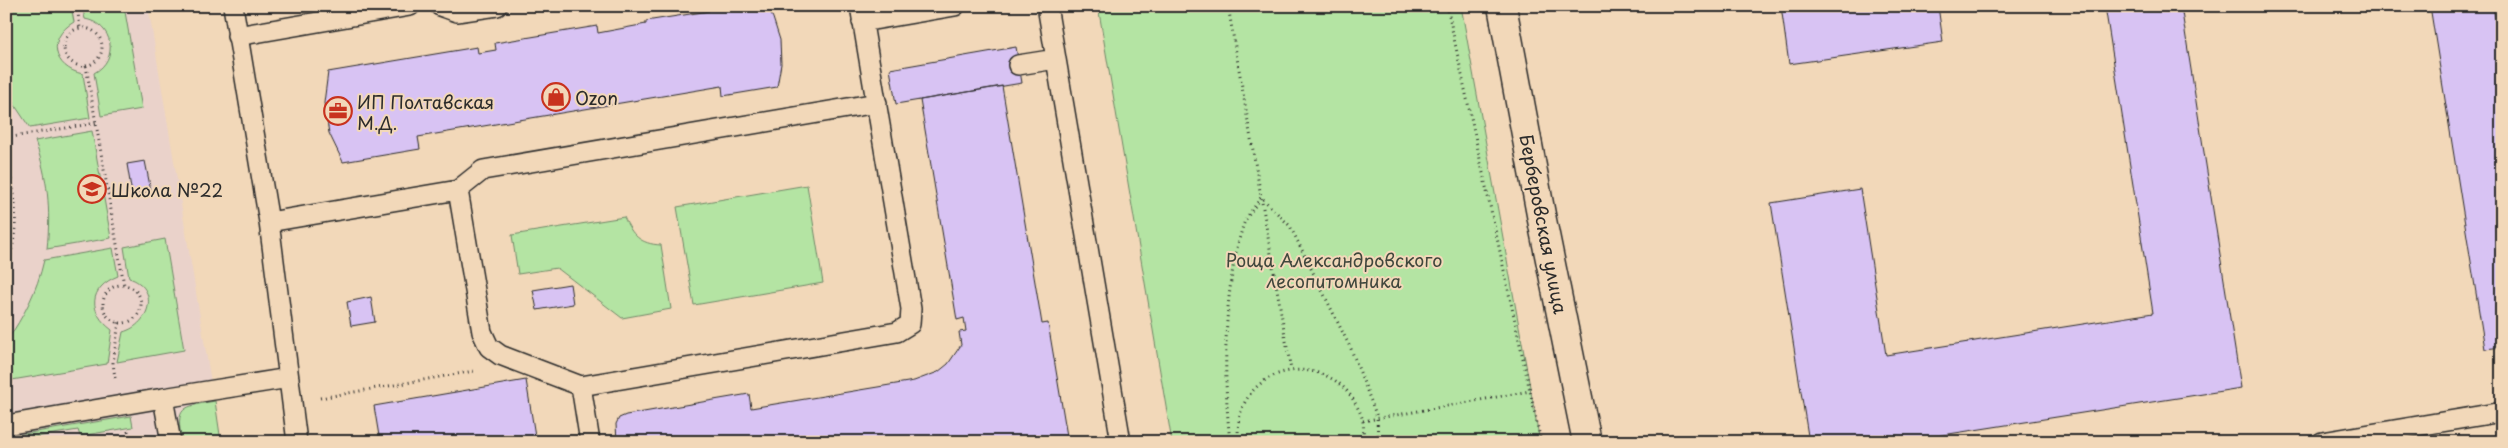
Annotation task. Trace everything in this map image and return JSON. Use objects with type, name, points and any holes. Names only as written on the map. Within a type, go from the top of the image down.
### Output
[{"type":"street","name":"Берберовская улица","points":[[1502,6],[1544,230],[1587,442]]},
{"type":"lane","points":[[233,6],[270,222],[297,442]]},
{"type":"lane","points":[[238,36],[410,6]]},
{"type":"lane","points":[[440,6],[457,12],[497,6]]},
{"type":"lane","points":[[458,190],[482,332],[488,347],[500,355],[581,386],[897,332],[910,324],[911,309],[861,14],[955,6]]},
{"type":"lane","points":[[1047,6],[1121,442]]},
{"type":"lane","points":[[1018,65],[1056,59]]},
{"type":"lane","points":[[270,222],[458,190],[483,170],[877,103]]},
{"type":"lane","points":[[6,425],[289,378]]},
{"type":"lane","points":[[581,386],[590,442]]},
{"type":"lane","points":[[163,398],[171,442]]},
{"type":"lane","points":[[2322,442],[2502,412]]},
{"type":"path","points":[[77,6],[80,28]]},
{"type":"path","points":[[1228,6],[1290,370]]},
{"type":"path","points":[[1447,6],[1541,442]]},
{"type":"path","points":[[80,28],[90,29],[98,35],[102,44],[102,54],[96,62],[86,66],[76,65],[68,59],[64,50],[65,40],[80,28]]},
{"type":"path","points":[[86,66],[124,285]]},
{"type":"path","points":[[6,138],[96,123]]},
{"type":"path","points":[[6,160],[16,206],[14,243],[6,270]]},
{"type":"path","points":[[1261,197],[1290,226],[1351,349],[1378,417],[1378,442]]},
{"type":"path","points":[[1230,442],[1225,370],[1233,272],[1244,224],[1261,197]]},
{"type":"path","points":[[124,285],[137,292],[141,301],[140,311],[134,319],[119,322],[106,316],[102,307],[103,297],[109,288],[124,285]]},
{"type":"path","points":[[115,380],[113,363],[119,322]]},
{"type":"path","points":[[292,402],[520,363]]},
{"type":"path","points":[[1238,442],[1238,423],[1244,404],[1256,388],[1271,376],[1290,370],[1307,370],[1324,374],[1338,382],[1350,394],[1363,421],[1363,442]]},
{"type":"path","points":[[1363,421],[1530,391]]},
{"type":"shaded area","name":"Школа №22","points":[[6,6],[148,6],[221,442],[6,442]]},
{"type":"green space","points":[[6,6],[71,6],[74,22],[59,36],[57,52],[65,66],[83,74],[90,118],[30,128],[6,92]]},
{"type":"green space","points":[[82,6],[124,6],[142,109],[101,116],[94,73],[108,59],[110,43],[102,28],[94,22],[85,19]]},
{"type":"green space","name":"Роща Александровского лесопитомника","points":[[1098,6],[1461,6],[1540,442],[1172,442]]},
{"type":"green space","points":[[92,131],[111,238],[47,249],[49,220],[46,181],[35,141]]},
{"type":"green space","points":[[807,185],[823,283],[694,305],[677,207]]},
{"type":"green space","points":[[624,217],[634,234],[647,243],[661,245],[671,309],[622,318],[557,268],[518,274],[512,235]]},
{"type":"green space","points":[[165,239],[184,350],[117,362],[123,332],[133,328],[140,322],[148,306],[148,297],[145,290],[139,283],[129,278],[124,247]]},
{"type":"green space","points":[[113,248],[118,276],[101,287],[95,301],[95,308],[99,316],[112,330],[107,364],[12,380],[6,342],[19,323],[29,303],[38,282],[44,260]]},
{"type":"green space","points":[[215,401],[221,442],[182,442],[180,421],[184,410],[188,407]]},
{"type":"green space","points":[[131,416],[133,427],[80,436],[78,430],[6,442],[6,437]]},
{"type":"building","points":[[708,6],[767,6],[780,40],[781,64],[777,87],[723,96],[722,86],[418,137],[420,149],[343,162],[329,133],[324,103],[328,72],[477,47],[478,53],[496,50],[495,43],[597,26],[598,33],[646,24],[646,21],[709,11]]},
{"type":"building","points":[[1781,6],[1938,6],[1943,42],[1789,64]]},
{"type":"building","points":[[2105,6],[2181,6],[2241,388],[1898,442],[1809,442],[1771,203],[1860,189],[1886,355],[2153,313]]},
{"type":"building","points":[[2430,6],[2493,6],[2502,60],[2502,347],[2485,349]]},
{"type":"building","points":[[1016,47],[1022,83],[896,104],[890,69]]},
{"type":"building","points":[[1002,86],[1042,324],[1048,323],[1068,442],[617,442],[616,424],[619,418],[626,415],[749,394],[751,408],[914,381],[938,372],[948,364],[961,345],[959,332],[966,331],[964,318],[957,320],[920,100]]},
{"type":"building","points":[[145,161],[151,191],[132,194],[127,164]]},
{"type":"building","points":[[570,284],[573,304],[537,310],[533,290]]},
{"type":"building","points":[[371,297],[375,322],[351,326],[347,302]]},
{"type":"building","points":[[526,380],[536,442],[380,442],[374,406]]},
{"type":"place","name":"Ozon","points":[[556,97]]},
{"type":"place","name":"ИП Полтавская М.Д.","points":[[338,111]]},
{"type":"place","name":"Школа №22","points":[[92,189]]}]
